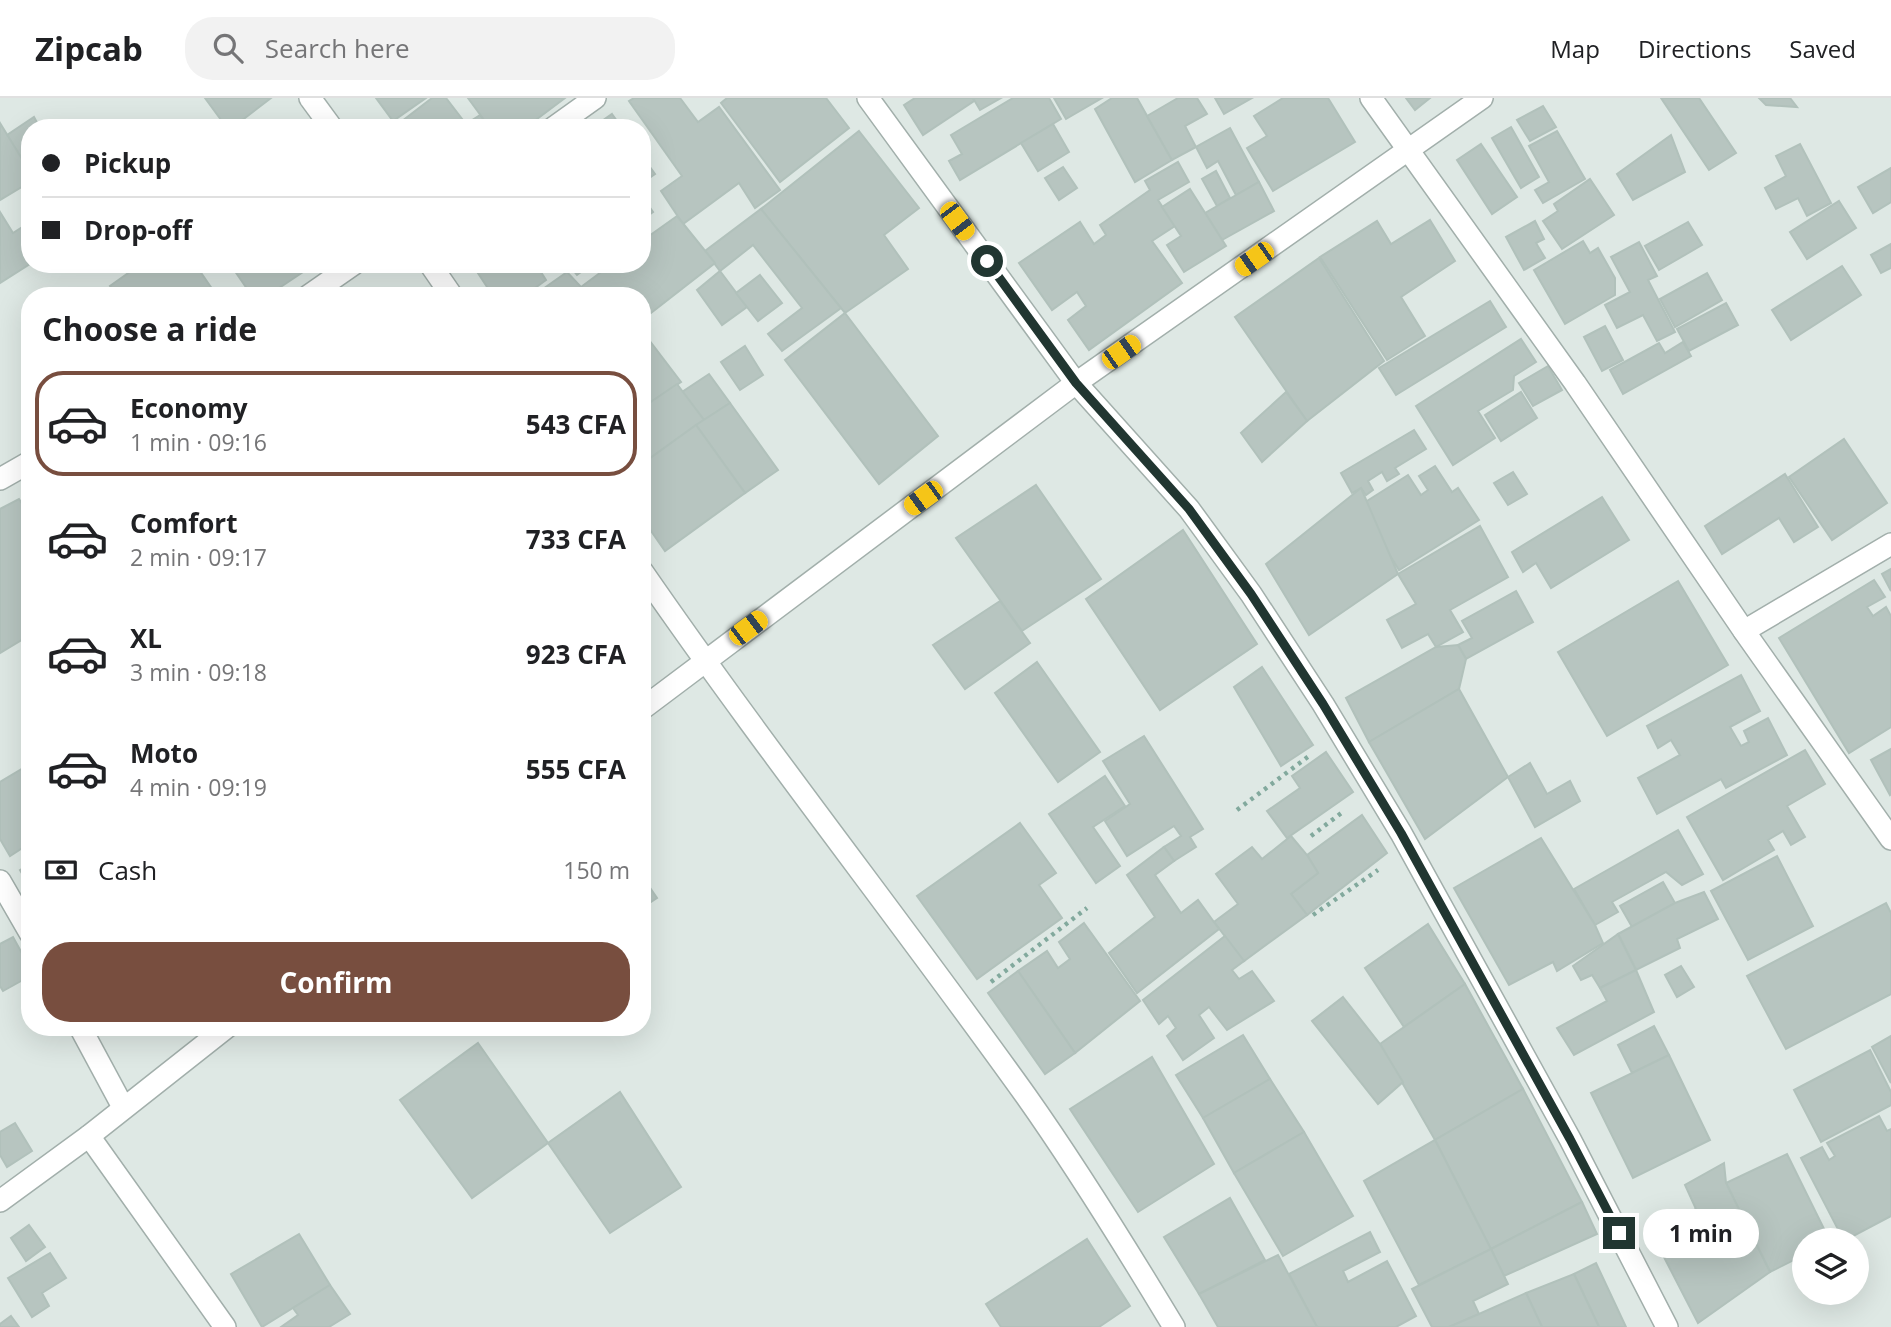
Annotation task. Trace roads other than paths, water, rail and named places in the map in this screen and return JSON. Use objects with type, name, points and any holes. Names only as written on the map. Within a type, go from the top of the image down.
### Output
[{"type":"street","points":[[310,98],[325,119]]},
{"type":"street","points":[[566,119],[595,98]]},
{"type":"street","points":[[868,98],[1076,383],[1189,509],[1251,594],[1340,732],[1409,849],[1570,1139],[1667,1327]]},
{"type":"street","points":[[1370,98],[1575,383],[1744,631],[1891,839]]},
{"type":"street","points":[[651,702],[1076,383],[1482,98]]},
{"type":"street","points":[[321,287],[341,273]]},
{"type":"street","points":[[0,479],[21,467]]},
{"type":"street","points":[[1744,631],[1891,544]]},
{"type":"street","points":[[651,584],[704,661],[1026,1097],[1084,1181],[1174,1327]]},
{"type":"street","points":[[0,881],[21,917]]},
{"type":"street","points":[[85,1036],[123,1107]]},
{"type":"street","points":[[0,1200],[89,1136],[215,1036]]},
{"type":"street","points":[[89,1136],[225,1327]]}]
